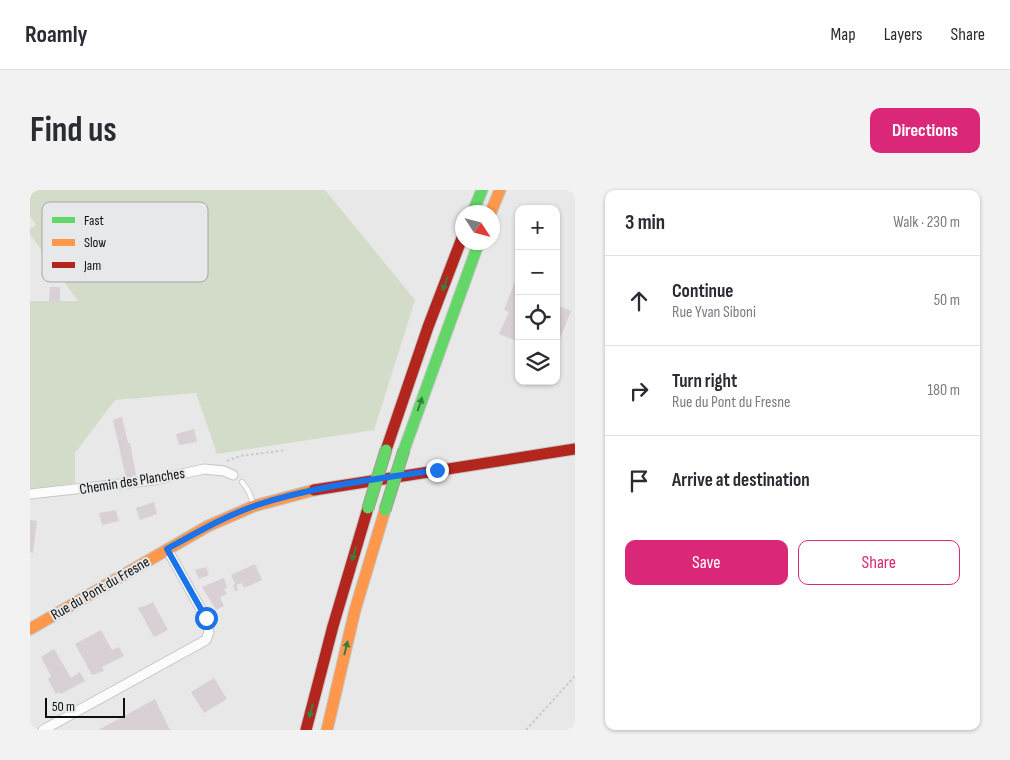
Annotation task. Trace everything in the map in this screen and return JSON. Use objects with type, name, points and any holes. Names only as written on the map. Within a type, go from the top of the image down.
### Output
[{"type":"main road","points":[[476,205],[482,190]]},
{"type":"main road","points":[[494,205],[500,190]]},
{"type":"main road","points":[[306,730],[333,626],[386,450],[428,327],[457,250]]},
{"type":"main road","points":[[328,730],[356,610],[385,510],[404,450],[477,250]]},
{"type":"main road","name":"Rue du Pont du Fresne","points":[[30,629],[208,526],[254,506],[294,494],[343,484],[575,449]]},
{"type":"street","name":"Chemin des Planches","points":[[30,494],[147,481],[204,469],[224,471],[233,475]]},
{"type":"street","points":[[43,730],[206,640],[210,632],[206,618],[167,549]]},
{"type":"lane","points":[[242,482],[248,490],[254,506]]},
{"type":"path","points":[[213,469],[240,456],[286,450]]},
{"type":"path","points":[[526,730],[575,676]]},
{"type":"green space","points":[[30,190],[325,190],[415,300],[374,430],[217,454],[196,393],[115,400],[75,453],[75,483],[30,489],[30,301],[78,301],[64,282],[208,282],[208,202],[42,202],[42,251],[30,234],[30,229],[36,225],[30,216]]},
{"type":"building","points":[[515,281],[515,340],[499,334],[509,312],[504,310]]},
{"type":"building","points":[[50,287],[60,287],[60,302],[49,302]]},
{"type":"building","points":[[560,307],[571,311],[560,338]]},
{"type":"building","points":[[122,417],[128,443],[130,443],[136,475],[126,478],[113,420]]},
{"type":"building","points":[[194,429],[197,442],[179,445],[176,434]]},
{"type":"building","points":[[154,502],[157,514],[140,520],[136,508]]},
{"type":"building","points":[[116,510],[119,521],[102,525],[99,513]]},
{"type":"building","points":[[30,520],[37,521],[33,553],[30,552]]},
{"type":"building","points":[[255,564],[262,580],[244,588],[242,583],[236,585],[238,590],[235,591],[233,585],[235,584],[231,575]]},
{"type":"building","points":[[206,567],[209,575],[199,579],[195,570]]},
{"type":"building","points":[[224,578],[227,588],[224,589],[227,594],[220,597],[224,606],[216,610],[202,587]]},
{"type":"building","points":[[153,602],[168,630],[154,637],[138,608]]},
{"type":"building","points":[[101,630],[112,650],[119,647],[124,656],[102,667],[104,671],[92,675],[75,644]]},
{"type":"building","points":[[54,649],[71,678],[80,672],[85,681],[61,694],[60,692],[56,694],[48,679],[51,676],[41,657]]},
{"type":"building","points":[[214,678],[227,699],[204,713],[191,692]]},
{"type":"building","points":[[155,699],[170,730],[98,730],[117,720]]},
{"type":"traffic: fast","points":[[476,205],[482,190]]},
{"type":"traffic: fast","points":[[404,450],[476,250]]},
{"type":"traffic: fast","points":[[368,508],[386,450]]},
{"type":"traffic: fast","points":[[385,510],[404,450]]},
{"type":"traffic: slow","points":[[494,205],[500,190]]},
{"type":"traffic: slow","points":[[30,629],[208,526],[254,506],[314,490]]},
{"type":"traffic: slow","points":[[327,730],[355,610],[385,510]]},
{"type":"traffic: jam","points":[[386,450],[428,327],[457,250]]},
{"type":"traffic: jam","points":[[314,490],[575,449]]},
{"type":"traffic: jam","points":[[306,730],[333,626],[368,508]]},
{"type":"route","points":[[206,618],[167,549],[208,526],[254,506],[294,494],[362,481],[437,470]]}]
